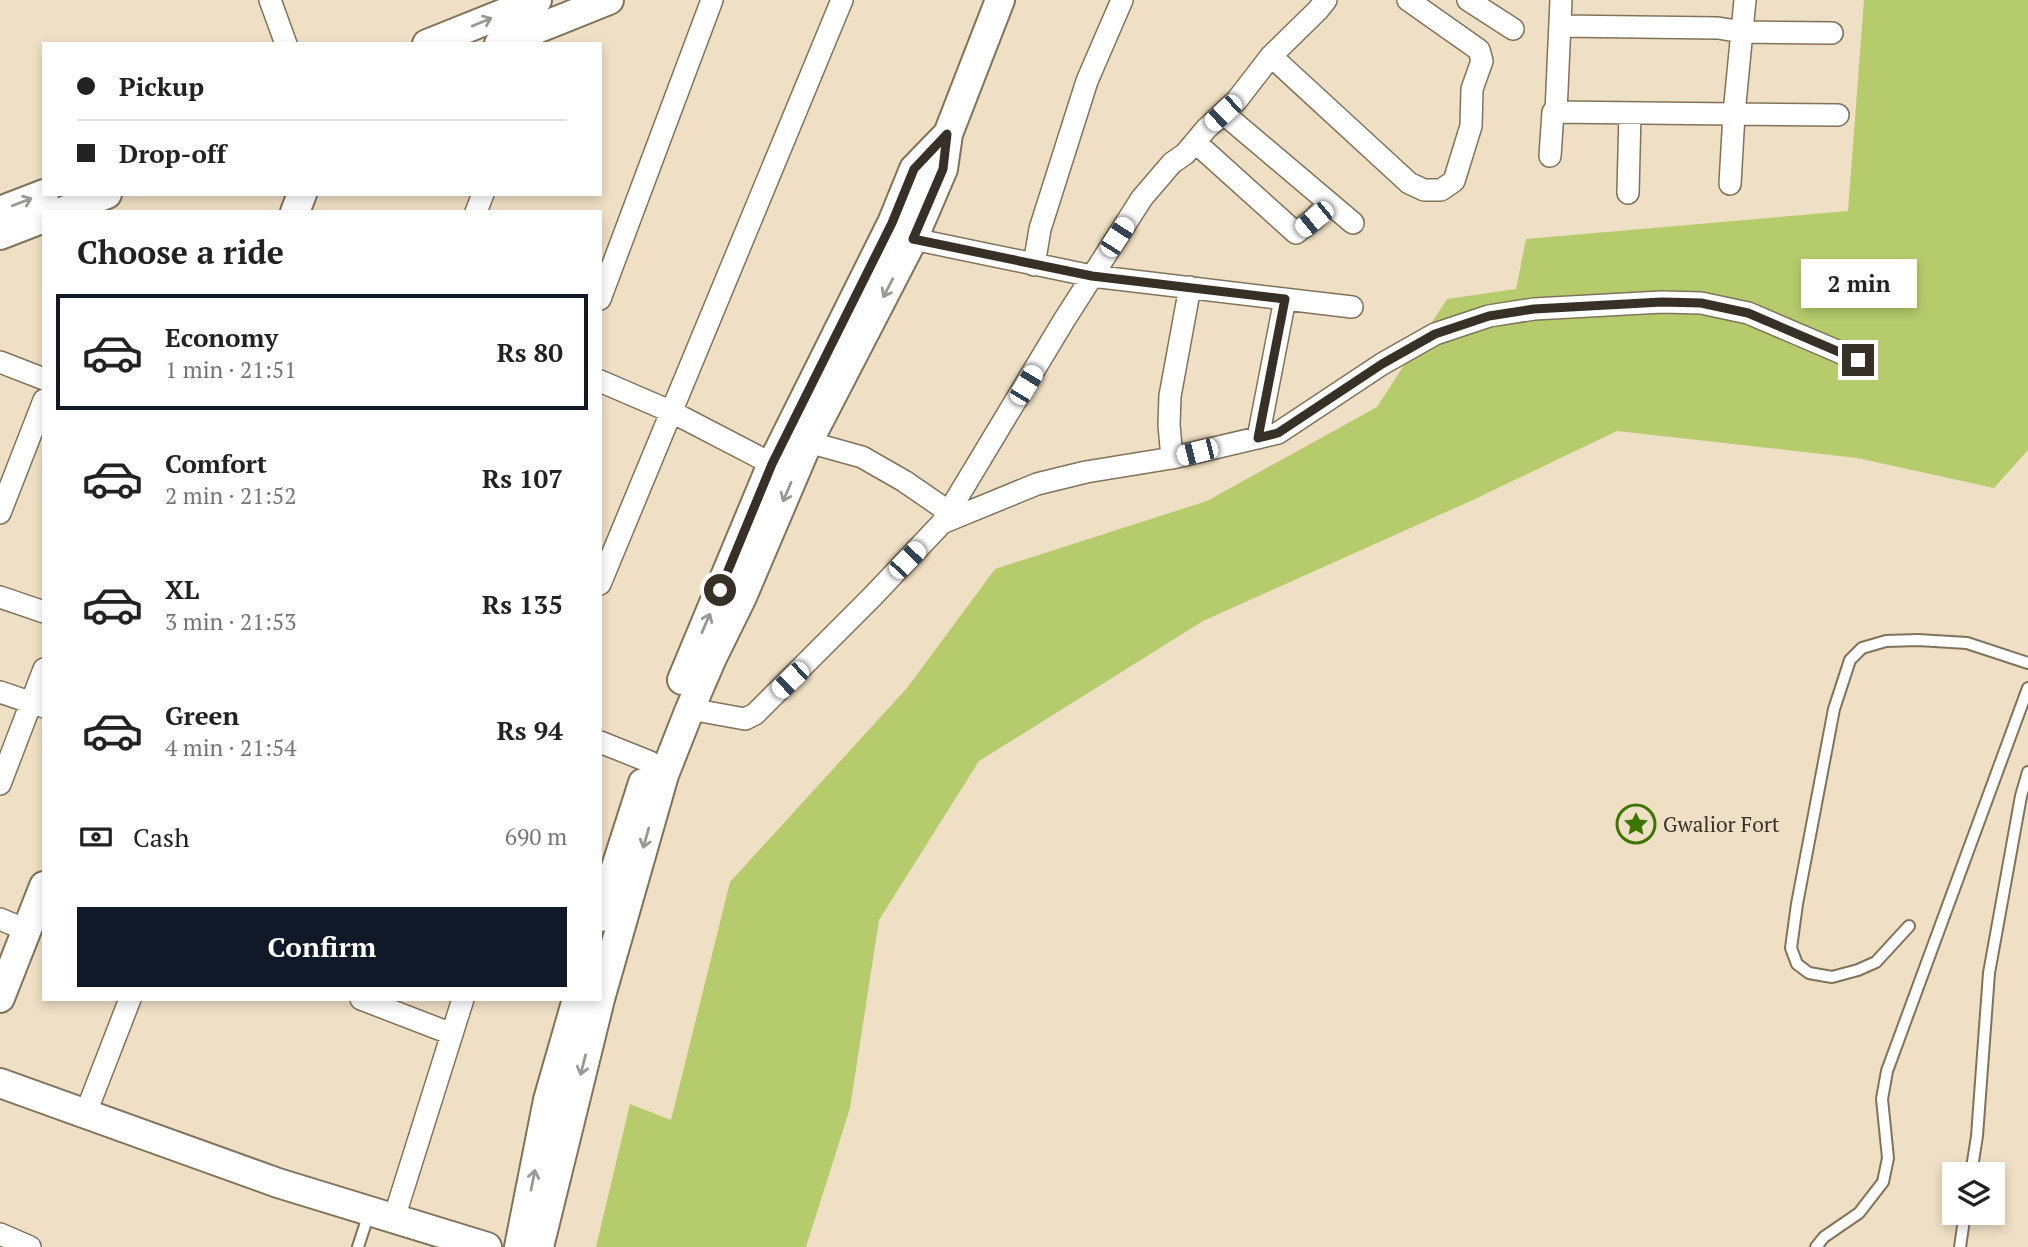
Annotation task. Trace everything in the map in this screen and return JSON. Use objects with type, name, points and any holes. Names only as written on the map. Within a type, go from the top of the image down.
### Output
[{"type":"street","points":[[270,0],[285,42]]},
{"type":"street","points":[[508,42],[550,33],[609,0]]},
{"type":"street","points":[[602,294],[712,0]]},
{"type":"street","points":[[602,579],[842,0]]},
{"type":"street","points":[[602,992],[664,775],[690,709],[712,657],[743,597],[808,442],[913,239],[943,169],[947,134],[1000,0]]},
{"type":"street","points":[[1034,265],[1040,229],[1087,81],[1122,0]]},
{"type":"street","points":[[690,709],[744,719],[755,714],[945,518],[1142,198],[1172,163],[1185,154],[1237,100],[1271,56],[1326,0]]},
{"type":"street","points":[[1271,56],[1409,183],[1424,190],[1441,190],[1454,181],[1471,126],[1472,89],[1482,61],[1479,50],[1408,0]]},
{"type":"street","points":[[1468,0],[1513,29]]},
{"type":"street","points":[[1556,112],[1561,0]]},
{"type":"street","points":[[1730,184],[1745,0]]},
{"type":"street","points":[[431,42],[526,2]]},
{"type":"street","points":[[1560,26],[1832,33]]},
{"type":"street","points":[[1550,156],[1553,112],[1838,115]]},
{"type":"street","points":[[1223,113],[1353,223]]},
{"type":"street","points":[[1628,193],[1630,113]]},
{"type":"street","points":[[603,900],[674,699],[772,464],[892,223],[914,169],[947,134]]},
{"type":"street","points":[[1195,142],[1296,233],[1329,203]]},
{"type":"street","points":[[0,211],[42,195]]},
{"type":"street","points":[[66,210],[102,196]]},
{"type":"street","points":[[0,235],[42,219]]},
{"type":"street","points":[[913,239],[1092,276],[1352,307]]},
{"type":"street","points":[[1172,458],[1170,396],[1190,287]]},
{"type":"street","points":[[1258,438],[1285,299]]},
{"type":"street","points":[[945,518],[1037,484],[1086,472],[1172,458],[1278,433],[1382,364],[1435,334],[1489,316],[1534,309],[1662,302],[1701,303],[1748,313],[1858,360]]},
{"type":"street","points":[[0,362],[42,378]]},
{"type":"street","points":[[602,382],[671,412],[772,464]]},
{"type":"street","points":[[0,513],[42,405]]},
{"type":"street","points":[[808,442],[862,457],[904,481],[945,518]]},
{"type":"street","points":[[0,597],[42,611]]},
{"type":"street","points":[[0,784],[38,705],[42,681]]},
{"type":"street","points":[[0,692],[38,705]]},
{"type":"street","points":[[602,743],[650,762]]},
{"type":"street","points":[[0,998],[42,891]]},
{"type":"street","points":[[0,919],[26,930]]},
{"type":"street","points":[[85,1115],[129,1001]]},
{"type":"street","points":[[366,1001],[452,1034]]},
{"type":"street","points":[[382,1214],[462,1001]]},
{"type":"street","points":[[519,1247],[548,1100],[576,1001]]},
{"type":"street","points":[[540,1247],[600,1001]]},
{"type":"street","points":[[0,1083],[278,1183],[487,1247]]},
{"type":"street","points":[[0,1234],[30,1247]]},
{"type":"lane","points":[[1909,926],[1876,962],[1832,978],[1809,973],[1797,964],[1791,948],[1834,709],[1850,660],[1863,648],[1886,641],[1918,640],[1967,643],[2028,663]]},
{"type":"lane","points":[[1816,1247],[1824,1237],[1859,1213],[1883,1182],[1888,1158],[1882,1099],[1887,1072],[2028,688]]},
{"type":"lane","points":[[1973,1162],[1989,973],[2021,796],[2028,772]]},
{"type":"lane","points":[[358,1247],[382,1214]]},
{"type":"lane","points":[[1960,1247],[1963,1225]]},
{"type":"green space","points":[[1864,0],[2028,0],[2028,450],[1994,488],[1857,458],[1617,431],[1475,499],[1203,621],[979,761],[879,920],[850,1108],[806,1247],[596,1247],[630,1104],[671,1120],[730,882],[907,688],[995,569],[1207,501],[1377,407],[1447,299],[1516,289],[1526,239],[1848,211]]},
{"type":"place","name":"Gwalior Fort","points":[[1636,824]]},
{"type":"route","points":[[720,590],[772,464],[892,223],[914,169],[947,134],[943,169],[913,239],[1092,276],[1285,299],[1258,438],[1278,433],[1382,364],[1435,334],[1489,316],[1534,309],[1662,302],[1701,303],[1748,313],[1858,360]]}]
